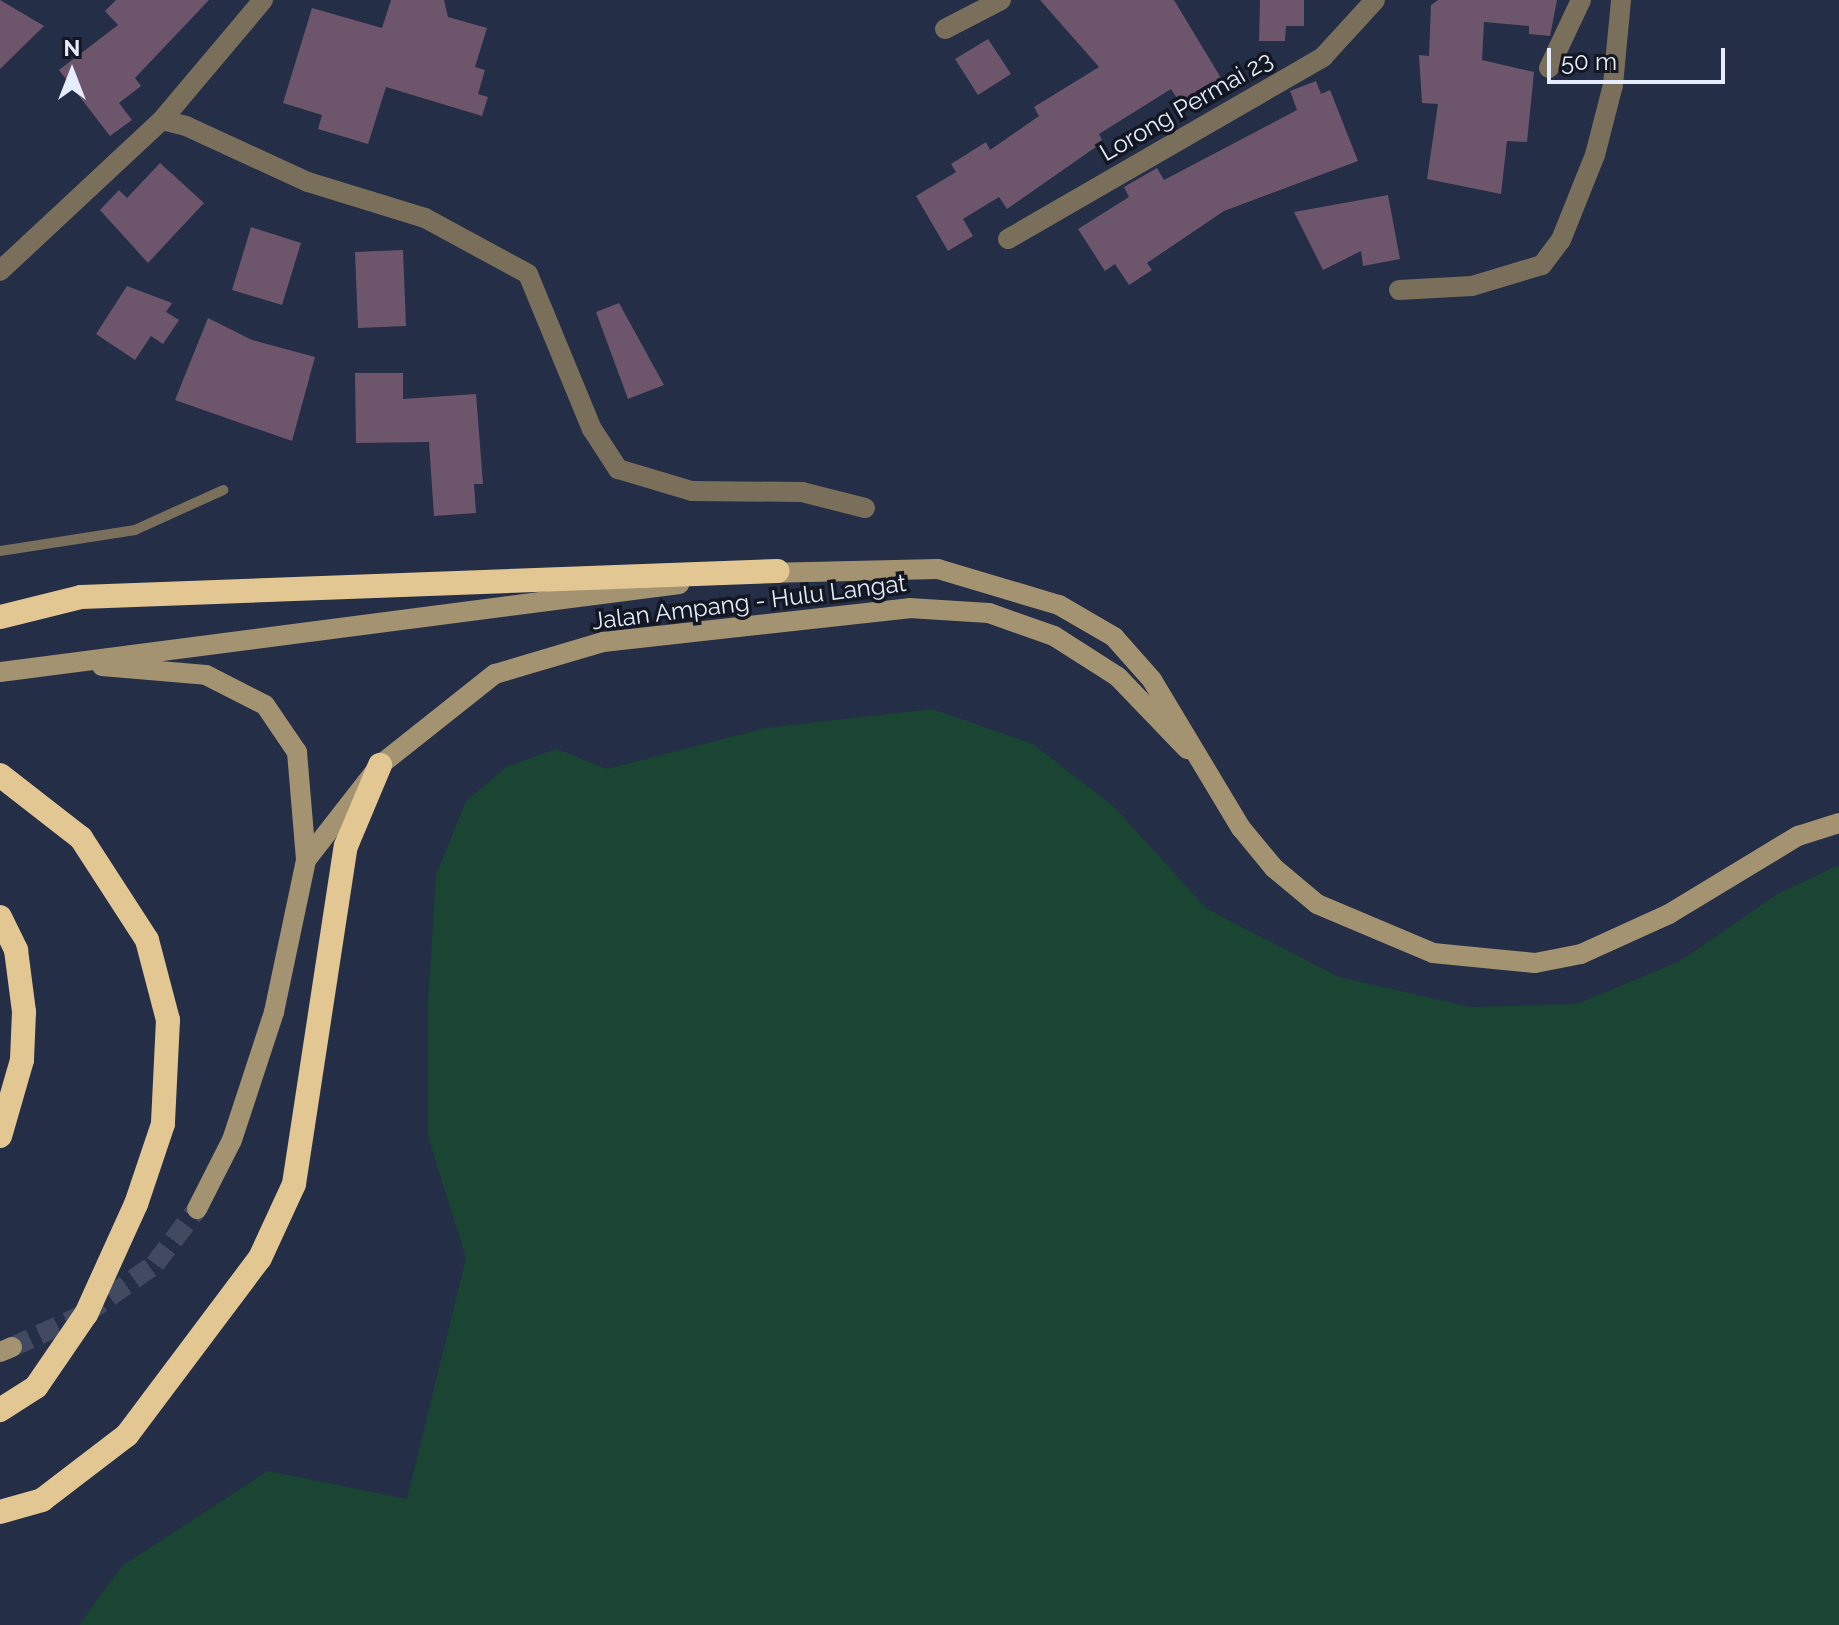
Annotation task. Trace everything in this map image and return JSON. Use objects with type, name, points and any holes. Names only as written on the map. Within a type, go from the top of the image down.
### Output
[{"type":"highway","points":[[0,617],[81,597],[778,571]]},
{"type":"highway","points":[[0,1512],[42,1500],[127,1435],[260,1258],[294,1184],[346,846],[380,765]]},
{"type":"highway","points":[[0,775],[81,838],[147,940],[168,1020],[163,1124],[136,1204],[86,1314],[36,1387],[0,1410]]},
{"type":"highway","points":[[0,917],[16,950],[24,1012],[22,1060],[0,1136]]},
{"type":"street","points":[[0,271],[162,120],[263,0]]},
{"type":"street","points":[[945,29],[1001,0]]},
{"type":"street","name":"Lorong Permai 23","points":[[1008,239],[1323,57],[1375,0]]},
{"type":"street","points":[[1549,68],[1581,0]]},
{"type":"street","points":[[1399,290],[1472,286],[1542,265],[1561,240],[1595,155],[1613,85],[1621,0]]},
{"type":"street","points":[[162,120],[308,182],[425,218],[528,274],[592,429],[618,469],[692,491],[802,492],[865,508]]},
{"type":"street","name":"Jalan Ampang - Hulu Langat","points":[[0,672],[778,571],[938,569],[1059,605],[1114,637],[1152,680],[1241,828],[1317,904],[1370,932],[1489,963],[1581,954],[1669,914],[1798,836],[1839,823]]},
{"type":"street","name":"Jalan Ampang - Hulu Langat","points":[[197,1209],[232,1140],[274,1012],[306,860],[380,765],[495,674],[603,642],[909,608],[989,613],[1054,636],[1118,677],[1208,771]]},
{"type":"street","points":[[70,663],[206,675],[265,705],[297,752],[306,860]]},
{"type":"lane","points":[[0,551],[135,530],[223,490]]},
{"type":"green space","points":[[932,709],[1033,744],[1114,807],[1207,909],[1339,977],[1470,1007],[1577,1004],[1680,961],[1779,893],[1839,865],[1839,1625],[79,1625],[122,1566],[268,1471],[407,1499],[466,1258],[428,1136],[428,1004],[436,875],[466,801],[508,766],[557,749],[607,769],[766,728]]},
{"type":"building","points":[[0,0],[44,26],[0,69]]},
{"type":"building","points":[[116,0],[209,0],[135,78],[141,86],[119,103],[132,120],[110,136],[59,70],[118,25],[105,11]]},
{"type":"building","points":[[391,0],[444,0],[448,17],[487,28],[475,67],[485,70],[478,94],[488,97],[482,116],[386,87],[368,144],[318,129],[322,115],[283,103],[312,8],[382,28]]},
{"type":"building","points":[[1040,0],[1174,0],[1227,88],[1186,112],[1171,89],[1099,134],[1103,142],[1007,209],[999,197],[963,219],[973,236],[948,251],[916,196],[956,172],[951,164],[986,142],[990,150],[1039,116],[1034,107],[1099,67]]},
{"type":"building","points":[[1260,0],[1304,0],[1304,26],[1286,26],[1285,41],[1259,41]]},
{"type":"building","points":[[1438,0],[1557,0],[1550,36],[1529,34],[1529,26],[1484,22],[1482,60],[1534,72],[1527,142],[1507,141],[1501,194],[1427,179],[1438,104],[1422,103],[1419,55],[1429,56],[1431,5]]},
{"type":"building","points":[[988,39],[1011,74],[978,95],[955,59]]},
{"type":"building","points":[[1316,81],[1321,94],[1330,90],[1358,161],[1224,211],[1147,263],[1152,270],[1129,285],[1115,264],[1105,271],[1078,229],[1129,197],[1124,187],[1157,168],[1164,180],[1297,110],[1290,91]]},
{"type":"building","points":[[160,163],[204,203],[148,263],[100,210],[119,190],[127,198]]},
{"type":"building","points":[[1388,195],[1400,259],[1363,266],[1361,251],[1323,270],[1294,212]]},
{"type":"building","points":[[251,227],[301,243],[282,305],[232,290]]},
{"type":"building","points":[[403,250],[406,326],[358,328],[355,252]]},
{"type":"building","points":[[127,286],[172,303],[166,312],[179,320],[163,344],[151,336],[135,360],[96,334]]},
{"type":"building","points":[[619,303],[664,385],[628,399],[596,312]]},
{"type":"building","points":[[208,318],[252,340],[315,357],[292,441],[175,400]]},
{"type":"building","points":[[355,373],[403,373],[403,399],[476,394],[483,484],[474,484],[476,513],[434,516],[429,442],[356,443]]},
{"type":"tunnel","points":[[12,1347],[85,1314],[155,1264],[197,1209]]}]
